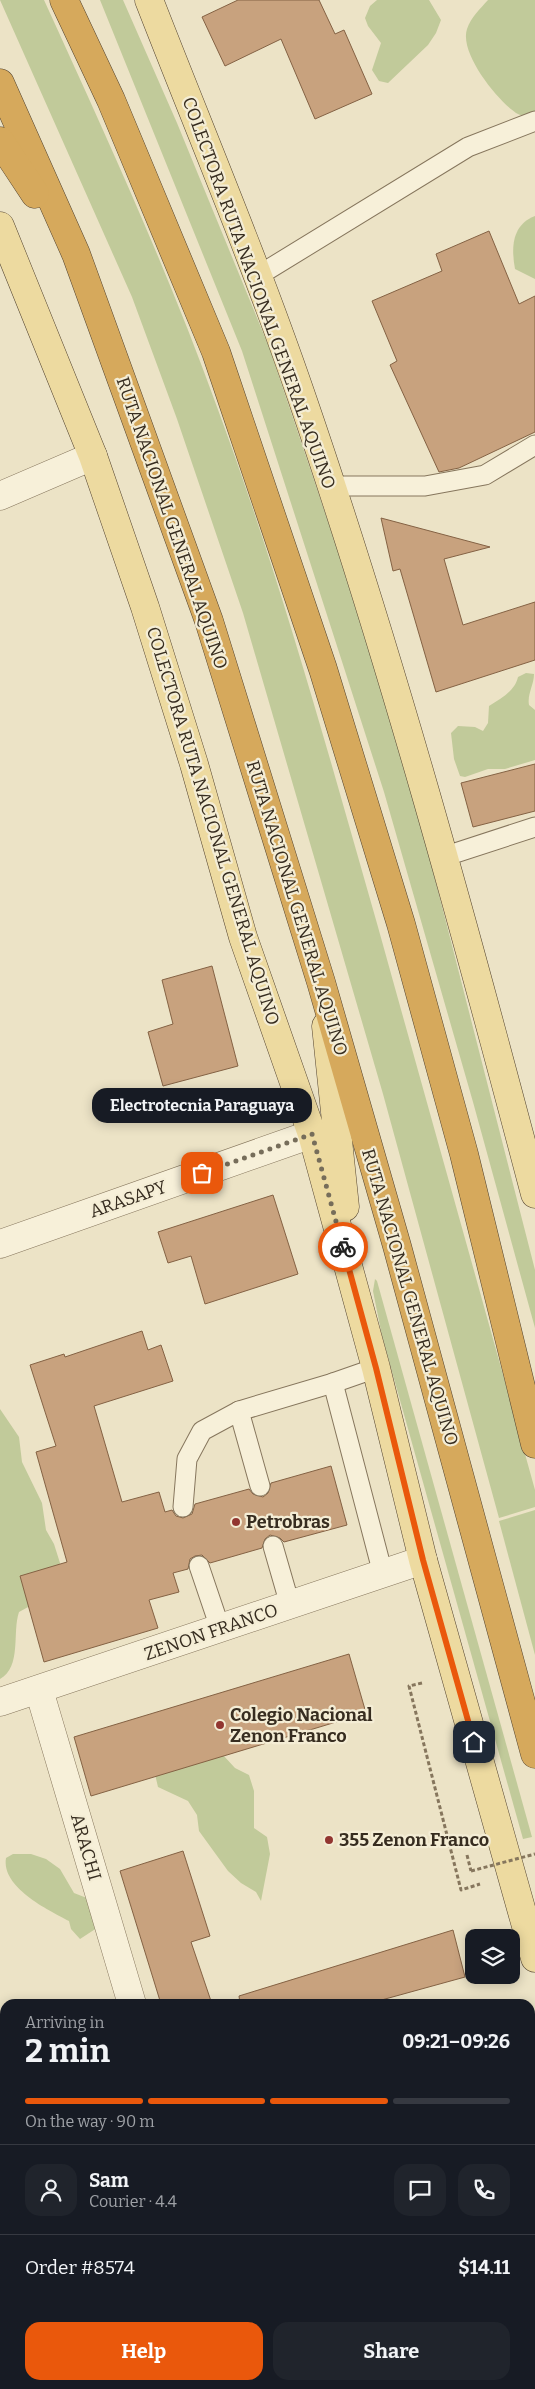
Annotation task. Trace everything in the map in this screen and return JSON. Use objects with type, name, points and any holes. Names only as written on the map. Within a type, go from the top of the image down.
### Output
[{"type":"highway","points":[[64,0],[111,100],[216,352],[323,669],[401,924],[464,1154],[535,1444]]},
{"type":"highway","points":[[81,0],[111,100]]},
{"type":"highway","name":"RUTA NACIONAL GENERAL AQUINO","points":[[0,83],[76,254],[209,621],[321,982],[397,1246],[535,1754]]},
{"type":"highway","points":[[0,141],[76,254]]},
{"type":"main road","name":"COLECTORA RUTA NACIONAL GENERAL AQUINO","points":[[149,0],[300,391],[331,486],[467,937],[535,1194]]},
{"type":"main road","name":"COLECTORA RUTA NACIONAL GENERAL AQUINO","points":[[0,226],[93,456],[145,607],[189,745],[243,937],[312,1134],[376,1368],[423,1560],[535,1958]]},
{"type":"main road","points":[[321,982],[354,1290]]},
{"type":"street","points":[[0,496],[93,456]]},
{"type":"street","name":"ARASAPY","points":[[0,1244],[312,1134]]},
{"type":"street","name":"ZENON FRANCO","points":[[0,1702],[423,1560]]},
{"type":"street","name":"ARACHI","points":[[39,1690],[131,1999]]},
{"type":"lane","points":[[256,277],[468,148],[535,122]]},
{"type":"lane","points":[[331,486],[425,486],[485,475],[535,445]]},
{"type":"lane","points":[[443,857],[535,827]]},
{"type":"lane","points":[[182,1507],[187,1459],[202,1431],[239,1410],[333,1383],[376,1368]]},
{"type":"lane","points":[[333,1383],[383,1574]]},
{"type":"lane","points":[[239,1410],[260,1486]]},
{"type":"lane","points":[[273,1546],[290,1605]]},
{"type":"lane","points":[[199,1566],[220,1628]]},
{"type":"path","points":[[424,1683],[409,1686],[461,1890],[488,1882]]},
{"type":"path","points":[[466,1852],[471,1871],[535,1854]]},
{"type":"green space","points":[[0,0],[44,0],[156,252],[198,355],[240,471],[262,535],[341,796],[535,1490],[535,1507],[499,1518],[383,1094],[243,613],[177,419],[132,297]]},
{"type":"green space","points":[[100,0],[123,0],[177,123],[269,347],[334,539],[411,785],[535,1270],[535,1328],[473,1102],[384,792],[242,351]]},
{"type":"green space","points":[[377,0],[429,0],[441,20],[436,33],[428,45],[388,83],[379,81],[372,70],[381,43],[368,26],[365,18],[370,6]]},
{"type":"green space","points":[[488,0],[535,0],[535,119],[516,113],[508,107],[490,87],[474,63],[466,39],[467,29],[473,17]]},
{"type":"green space","points":[[535,216],[535,279],[515,269],[513,253],[518,231],[527,220]]},
{"type":"green space","points":[[526,673],[534,674],[529,705],[535,710],[535,760],[505,769],[488,769],[465,777],[460,776],[454,759],[451,733],[458,726],[475,727],[483,731],[488,723],[489,706],[507,694],[514,686],[518,677]]},
{"type":"green space","points":[[375,1279],[532,1837],[523,1839],[382,1336],[373,1291]]},
{"type":"green space","points":[[0,1409],[19,1437],[22,1462],[42,1503],[46,1530],[54,1544],[60,1563],[59,1571],[30,1606],[19,1612],[14,1658],[7,1673],[0,1679]]},
{"type":"green space","points":[[535,1510],[535,1655],[499,1521]]},
{"type":"green space","points":[[223,1755],[235,1768],[249,1775],[254,1791],[254,1828],[267,1837],[270,1854],[261,1901],[256,1892],[241,1883],[228,1871],[199,1831],[197,1815],[188,1801],[158,1787],[154,1770]]},
{"type":"green space","points":[[13,1854],[31,1854],[46,1859],[60,1869],[74,1893],[97,1902],[103,1924],[80,1939],[71,1929],[69,1921],[39,1904],[18,1888],[6,1869],[6,1858]]},
{"type":"building","points":[[238,0],[319,0],[335,34],[344,30],[372,94],[315,119],[281,39],[225,66],[202,17]]},
{"type":"building","points":[[489,231],[519,304],[535,296],[535,432],[459,468],[439,472],[390,365],[397,361],[372,301],[442,271],[436,254]]},
{"type":"building","points":[[381,518],[490,547],[444,559],[463,625],[535,602],[535,660],[436,692],[400,569],[393,571]]},
{"type":"building","points":[[535,764],[535,811],[473,827],[461,783]]},
{"type":"building","points":[[212,966],[238,1066],[163,1086],[148,1032],[173,1024],[162,980]]},
{"type":"building","points":[[273,1195],[298,1274],[205,1304],[191,1256],[168,1263],[158,1232]]},
{"type":"building","points":[[142,1331],[148,1350],[161,1345],[173,1381],[94,1406],[122,1502],[159,1492],[165,1512],[172,1510],[176,1516],[183,1518],[192,1514],[195,1504],[249,1489],[253,1494],[263,1497],[268,1493],[271,1483],[331,1466],[347,1525],[284,1542],[280,1538],[270,1535],[265,1539],[262,1548],[210,1563],[202,1555],[195,1556],[190,1559],[188,1569],[173,1573],[179,1592],[149,1600],[158,1628],[44,1662],[20,1576],[67,1562],[36,1452],[56,1446],[30,1365],[64,1354],[65,1357]]},
{"type":"building","name":"Colegio Nacional Zenon Franco","points":[[349,1654],[366,1713],[91,1796],[74,1737]]},
{"type":"building","points":[[183,1851],[210,1936],[191,1942],[210,1999],[159,1999],[120,1871]]},
{"type":"building","points":[[453,1930],[465,1977],[385,1999],[239,1999],[239,1996]]},
{"type":"way so far","points":[[202,1173],[312,1134],[343,1247]]},
{"type":"place","name":"Electrotecnia Paraguaya","points":[[202,1173]]},
{"type":"place","name":"Petrobras","points":[[236,1522]]},
{"type":"place","name":"Colegio Nacional Zenon Franco","points":[[220,1725]]},
{"type":"place","name":"355 Zenon Franco","points":[[329,1840]]},
{"type":"route","points":[[343,1247],[376,1368],[423,1560],[474,1742]]}]
